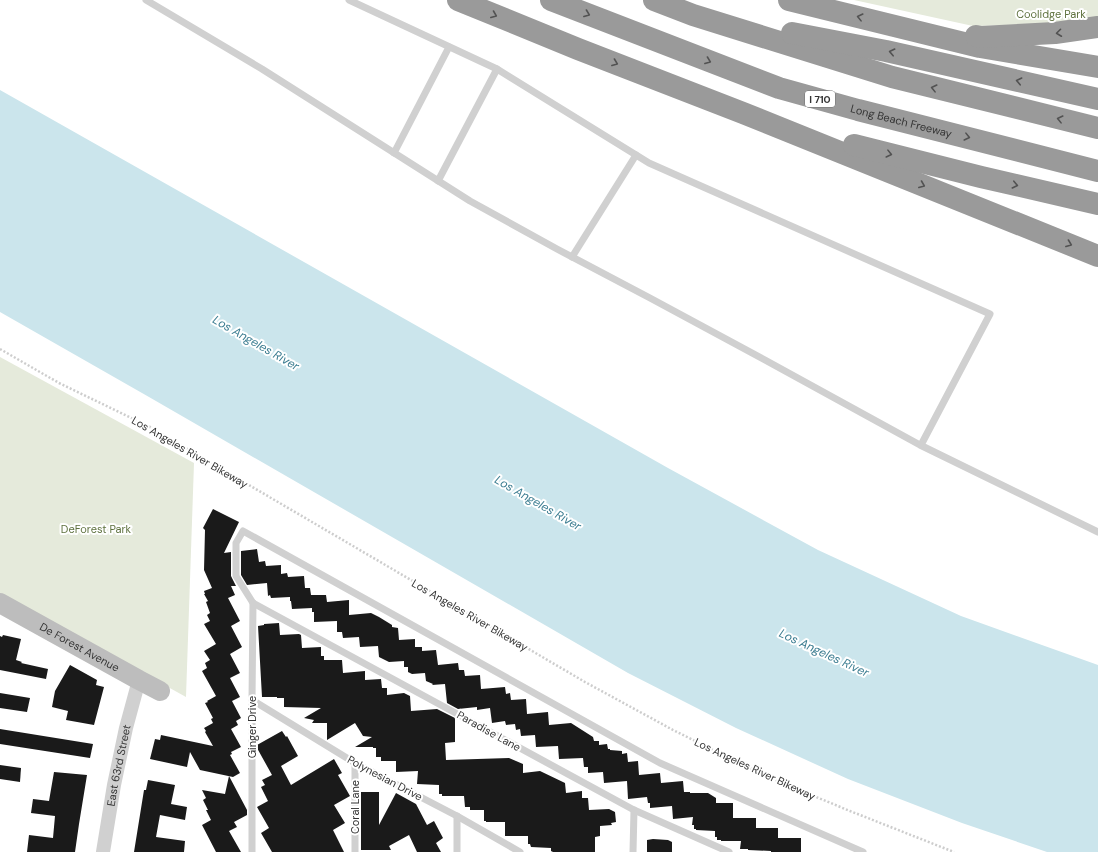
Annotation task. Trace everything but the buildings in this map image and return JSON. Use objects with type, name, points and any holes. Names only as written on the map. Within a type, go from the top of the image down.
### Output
[{"type":"highway","points":[[458,0],[578,49],[743,112],[1098,256]]},
{"type":"highway","name":"Long Beach Freeway","points":[[551,0],[779,88],[858,110],[1098,171]]},
{"type":"highway","points":[[654,0],[693,15],[892,77],[1098,128]]},
{"type":"highway","points":[[789,0],[980,47],[1098,67]]},
{"type":"highway","points":[[693,15],[886,51],[1098,99]]},
{"type":"highway","points":[[905,28],[981,37],[1055,33],[1098,27]]},
{"type":"highway","points":[[743,112],[858,146],[981,177],[1098,204]]},
{"type":"street","name":"De Forest Avenue","points":[[0,603],[160,691]]},
{"type":"street","name":"East 63rd Street","points":[[104,852],[114,785],[126,728],[139,680]]},
{"type":"lane","points":[[146,0],[262,69],[470,201],[921,445],[1098,532]]},
{"type":"lane","points":[[349,0],[497,69],[649,163],[990,314],[921,445]]},
{"type":"lane","points":[[394,153],[449,47]]},
{"type":"lane","points":[[438,181],[497,69]]},
{"type":"lane","points":[[572,257],[636,155]]},
{"type":"lane","points":[[253,603],[236,576],[236,543],[243,531],[660,763],[862,852]]},
{"type":"lane","name":"Ginger Drive","points":[[252,852],[253,603]]},
{"type":"lane","name":"Paradise Lane","points":[[253,603],[634,810],[729,852]]},
{"type":"lane","name":"Polynesian Drive","points":[[252,700],[355,763],[457,816],[520,852]]},
{"type":"lane","name":"Coral Lane","points":[[355,763],[355,852]]},
{"type":"lane","points":[[633,852],[634,810]]},
{"type":"lane","points":[[457,816],[457,852]]},
{"type":"path","name":"Los Angeles River Bikeway","points":[[0,349],[59,383],[150,427],[585,682],[673,730],[768,777],[850,812],[954,852]]},
{"type":"green space","name":"Coolidge Park","points":[[854,0],[1098,0],[1098,23],[973,26]]},
{"type":"green space","name":"DeForest Park","points":[[0,357],[194,463],[186,697],[0,594]]},
{"type":"water","name":"Los Angeles River","points":[[0,90],[668,468],[818,550],[961,616],[1098,665],[1098,852],[1047,852],[962,823],[848,779],[736,728],[628,673],[0,312]]}]
